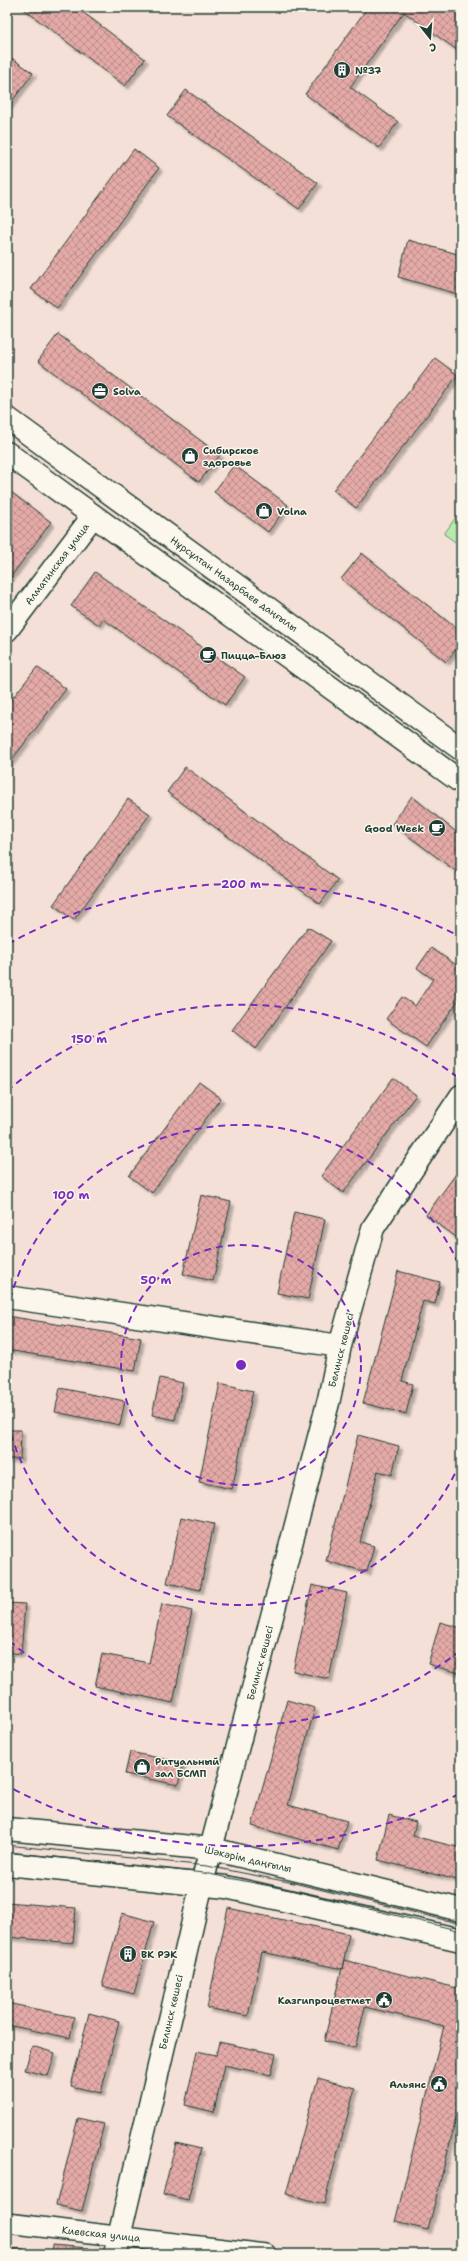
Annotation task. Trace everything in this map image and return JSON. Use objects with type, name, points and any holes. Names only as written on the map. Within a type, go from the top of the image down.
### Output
[{"type":"main road","name":"Нұрсұлтан Назарбаев даңғылы","points":[[7,418],[461,749]]},
{"type":"main road","points":[[7,453],[461,782]]},
{"type":"main road","name":"Алматинская улица","points":[[7,630],[93,516],[109,492]]},
{"type":"main road","name":"Белинск көшесі","points":[[117,2245],[202,1883],[329,1399],[340,1346],[373,1228],[461,1096]]},
{"type":"main road","points":[[7,1298],[340,1346]]},
{"type":"main road","name":"Шәкәрім даңғылы","points":[[7,1829],[212,1849],[461,1910]]},
{"type":"main road","points":[[7,1864],[202,1883],[364,1917],[461,1940]]},
{"type":"street","name":"Киевская улица","points":[[7,2223],[117,2245],[266,2254]]},
{"type":"green space","points":[[461,510],[461,546],[444,534]]},
{"type":"building","points":[[21,7],[76,7],[145,59],[125,86]]},
{"type":"building","name":"№37","points":[[368,7],[461,7],[461,53],[404,12],[350,87],[398,122],[379,148],[305,94]]},
{"type":"building","points":[[10,57],[33,73],[7,108],[7,61]]},
{"type":"building","points":[[186,90],[318,183],[299,209],[167,116]]},
{"type":"building","points":[[134,149],[159,168],[57,308],[31,289]]},
{"type":"building","points":[[408,240],[461,255],[461,295],[398,277]]},
{"type":"building","points":[[58,334],[220,455],[199,482],[38,361]]},
{"type":"building","points":[[435,358],[458,375],[356,508],[333,490]]},
{"type":"building","points":[[234,465],[288,505],[268,532],[214,492]]},
{"type":"building","points":[[7,489],[51,522],[7,582]]},
{"type":"building","points":[[362,553],[461,632],[461,643],[446,662],[341,579]]},
{"type":"building","points":[[95,572],[245,677],[225,705],[103,619],[99,625],[71,606]]},
{"type":"building","points":[[37,667],[66,689],[7,766],[7,705]]},
{"type":"building","points":[[185,767],[338,880],[320,904],[167,792]]},
{"type":"building","points":[[412,796],[461,836],[461,875],[392,824]]},
{"type":"building","points":[[128,799],[150,814],[74,920],[53,905]]},
{"type":"building","points":[[308,927],[331,941],[256,1049],[232,1030]]},
{"type":"building","points":[[431,948],[461,968],[461,996],[426,1047],[386,1019],[402,997],[415,1006],[433,979],[417,968]]},
{"type":"building","points":[[393,1078],[416,1095],[343,1193],[321,1176]]},
{"type":"building","points":[[199,1082],[221,1098],[152,1193],[129,1176]]},
{"type":"building","points":[[461,1167],[461,1238],[460,1240],[426,1215]]},
{"type":"building","points":[[201,1195],[231,1202],[213,1281],[183,1274]]},
{"type":"building","points":[[294,1212],[325,1219],[308,1299],[277,1293]]},
{"type":"building","points":[[398,1271],[440,1282],[435,1304],[423,1301],[402,1381],[413,1384],[406,1414],[363,1403]]},
{"type":"building","points":[[7,1316],[141,1338],[135,1371],[7,1350]]},
{"type":"building","points":[[160,1378],[183,1383],[175,1420],[152,1415]]},
{"type":"building","points":[[220,1383],[253,1391],[232,1489],[199,1482]]},
{"type":"building","points":[[60,1388],[125,1401],[120,1425],[55,1412]]},
{"type":"building","points":[[7,1430],[21,1430],[20,1459],[7,1459]]},
{"type":"building","points":[[358,1435],[399,1446],[392,1475],[378,1471],[360,1542],[374,1546],[367,1572],[326,1561]]},
{"type":"building","points":[[181,1517],[214,1524],[200,1590],[167,1583]]},
{"type":"building","points":[[312,1585],[347,1593],[329,1679],[293,1671]]},
{"type":"building","points":[[7,1603],[25,1604],[21,1654],[7,1652]]},
{"type":"building","points":[[162,1604],[192,1611],[173,1703],[95,1686],[102,1654],[149,1663]]},
{"type":"building","points":[[440,1622],[461,1628],[461,1666],[459,1673],[428,1664]]},
{"type":"building","points":[[287,1700],[315,1708],[288,1805],[347,1821],[338,1850],[252,1826]]},
{"type":"building","points":[[130,1752],[183,1763],[178,1785],[125,1774]]},
{"type":"building","points":[[389,1815],[416,1822],[413,1836],[461,1848],[461,1881],[378,1860]]},
{"type":"building","points":[[7,1902],[76,1908],[73,1943],[7,1937]]},
{"type":"building","points":[[228,1908],[349,1934],[342,1969],[262,1952],[248,2016],[207,2008]]},
{"type":"building","name":"ВК РЭК","points":[[122,1913],[154,1922],[134,1994],[102,1986]]},
{"type":"building","points":[[344,1960],[461,1989],[461,2099],[428,2230],[395,2222],[444,2026],[365,2007],[355,2048],[324,2041]]},
{"type":"building","points":[[7,2003],[74,2017],[70,2038],[7,2025]]},
{"type":"building","points":[[89,2013],[119,2021],[101,2093],[71,2086]]},
{"type":"building","points":[[219,2042],[276,2054],[271,2075],[224,2065],[214,2112],[185,2105],[197,2051],[216,2055]]},
{"type":"building","points":[[32,2046],[55,2053],[48,2076],[25,2070]]},
{"type":"building","points":[[318,2078],[355,2088],[324,2204],[286,2194]]},
{"type":"building","points":[[78,2118],[104,2124],[82,2211],[56,2205]]},
{"type":"building","points":[[176,2143],[201,2149],[188,2200],[163,2194]]},
{"type":"building","points":[[52,2245],[89,2248],[88,2254],[51,2254]]},
{"type":"building","points":[[7,2248],[24,2249],[23,2254],[7,2254]]},
{"type":"tram line","points":[[7,1845],[207,1866],[294,1883],[461,1924]]},
{"type":"tram line","points":[[7,1852],[204,1873],[290,1890],[461,1931]]},
{"type":"place","name":"№37","points":[[342,70]]},
{"type":"place","name":"Solva","points":[[100,391]]},
{"type":"place","name":"Сибирское здоровье","points":[[190,456]]},
{"type":"place","name":"Volna","points":[[264,511]]},
{"type":"place","name":"Пицца-Блюз","points":[[208,655]]},
{"type":"place","name":"Good Week","points":[[437,828]]},
{"type":"place","name":"Ритуальный зал БСМП","points":[[142,1767]]},
{"type":"place","name":"ВК РЭК","points":[[128,1954]]},
{"type":"place","name":"Казгипроцветмет","points":[[384,2000]]},
{"type":"place","name":"Альянс","points":[[439,2084]]}]
